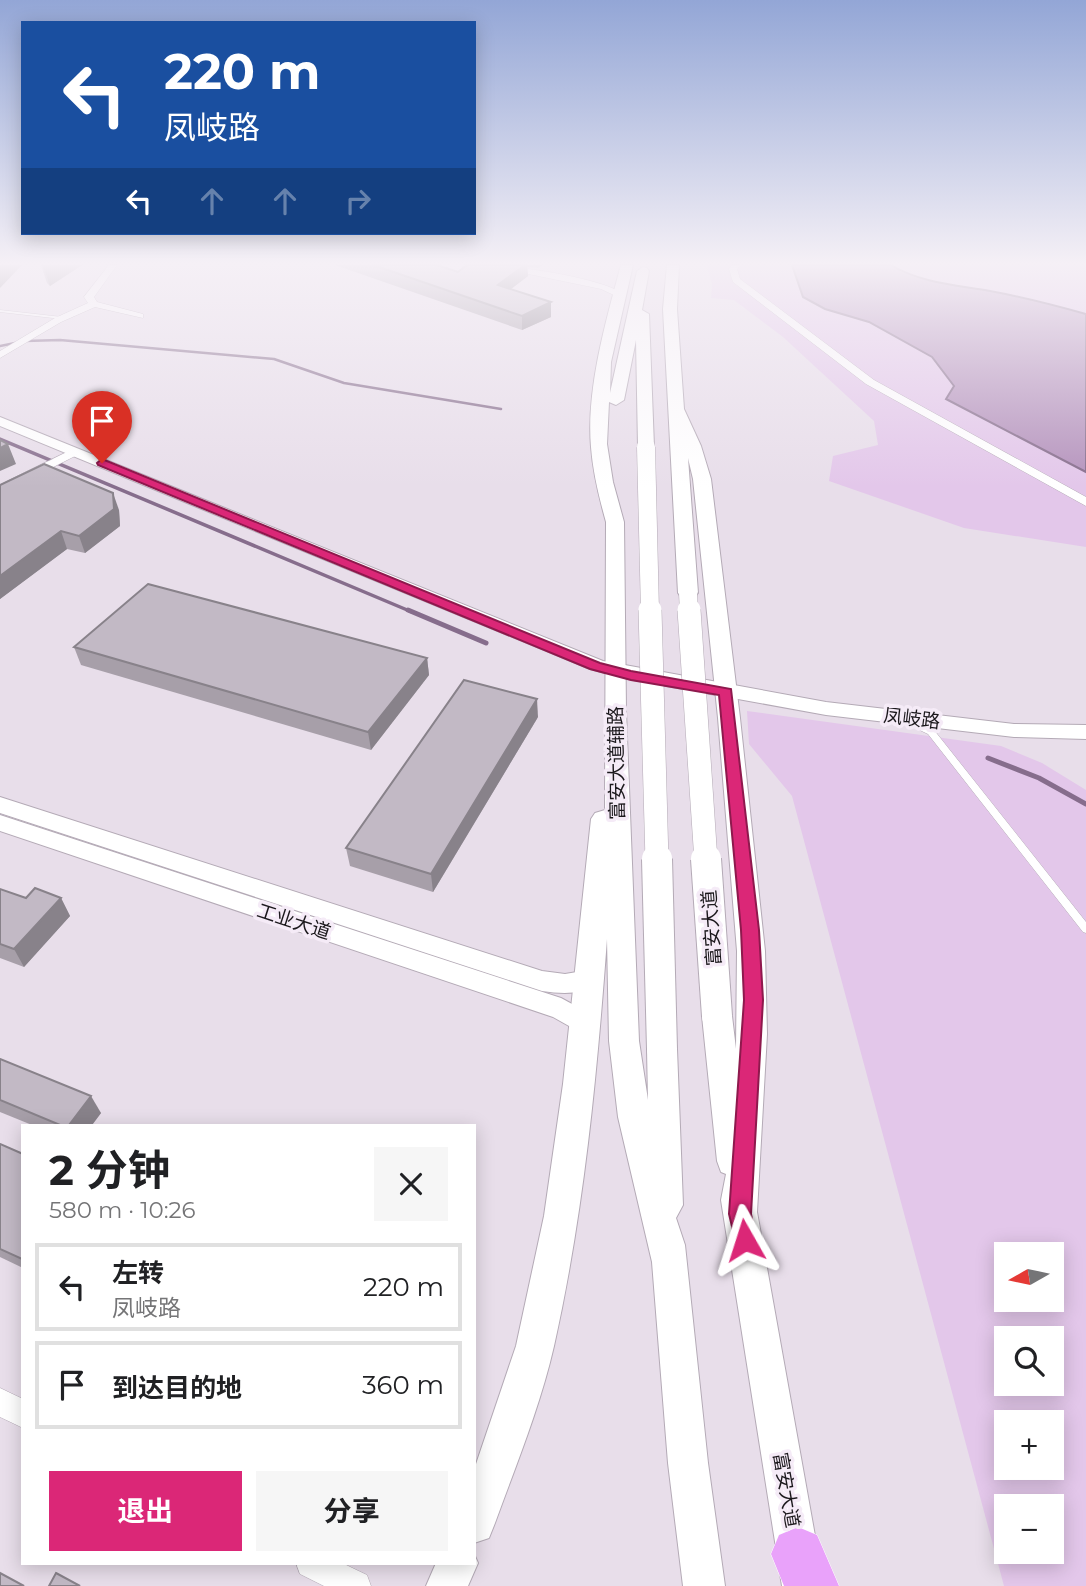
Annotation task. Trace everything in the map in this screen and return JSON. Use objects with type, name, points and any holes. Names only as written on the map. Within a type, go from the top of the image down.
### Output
[{"type":"main road","name":"富安大道辅路","points":[[611,339],[604,362],[599,423],[601,464],[615,522],[615,688],[624,1041],[627,1079],[669,1261]]},
{"type":"main road","points":[[615,522],[616,394],[623,339]]},
{"type":"main road","points":[[637,339],[646,447],[669,1261],[687,1449],[704,1586]]},
{"type":"main road","name":"富安大道","points":[[672,339],[717,1016],[740,1214],[805,1578]]},
{"type":"main road","points":[[676,408],[700,467],[730,695],[751,951],[753,1000],[740,1214]]},
{"type":"main road","points":[[476,1517],[534,1349],[565,1195],[576,1118],[615,688]]},
{"type":"main road","points":[[447,1586],[456,1565]]},
{"type":"street","points":[[0,355],[27,339]]},
{"type":"street","points":[[814,339],[870,382],[1086,502]]},
{"type":"street","name":"凤岐路","points":[[0,421],[501,628],[514,641],[534,653],[615,688],[707,698],[730,695],[1045,734],[1086,732]]},
{"type":"street","points":[[0,490],[77,452]]},
{"type":"street","name":"工业大道","points":[[0,805],[542,981],[565,984],[589,980]]},
{"type":"street","name":"工业大道","points":[[0,823],[561,1009],[585,1024]]},
{"type":"street","points":[[0,1402],[21,1413]]},
{"type":"street","points":[[315,1565],[356,1586]]},
{"type":"lane","points":[[902,718],[931,732],[1086,929]]},
{"type":"shaded area","points":[[785,339],[1086,339],[1086,547],[964,528],[829,481],[833,456],[878,445],[874,421]]},
{"type":"shaded area","points":[[900,339],[1086,339],[1086,472],[946,399],[954,386],[932,357]]},
{"type":"shaded area","points":[[747,711],[1001,746],[1042,763],[1086,790],[1086,1586],[1004,1586],[998,1564],[1064,1564],[1064,1494],[994,1494],[994,1549],[792,796],[749,744]]},
{"type":"building","points":[[0,440],[8,444],[0,448]]},
{"type":"building","points":[[44,464],[113,493],[114,509],[79,536],[61,531],[0,576],[0,485]]},
{"type":"building","points":[[148,584],[427,658],[368,732],[74,647]]},
{"type":"building","points":[[464,680],[537,699],[431,874],[346,848]]},
{"type":"building","points":[[35,888],[61,898],[14,949],[0,944],[0,889],[26,898]]},
{"type":"building","points":[[0,1059],[91,1096],[70,1124],[58,1124],[0,1100]]},
{"type":"building","points":[[0,1144],[21,1153],[21,1259],[0,1249]]},
{"type":"building","points":[[0,1573],[24,1586],[0,1586]]},
{"type":"building","points":[[56,1573],[80,1586],[49,1586]]},
{"type":"waterway","points":[[0,346],[25,341],[60,340],[274,359],[344,383],[501,409]]},
{"type":"waterway","points":[[0,439],[412,612]]},
{"type":"waterway","points":[[408,610],[486,643]]},
{"type":"waterway","points":[[988,758],[1039,778],[1086,804]]},
{"type":"route","points":[[102,463],[595,666],[631,676],[726,692],[750,930],[753,1000],[740,1214],[745,1240]]}]
